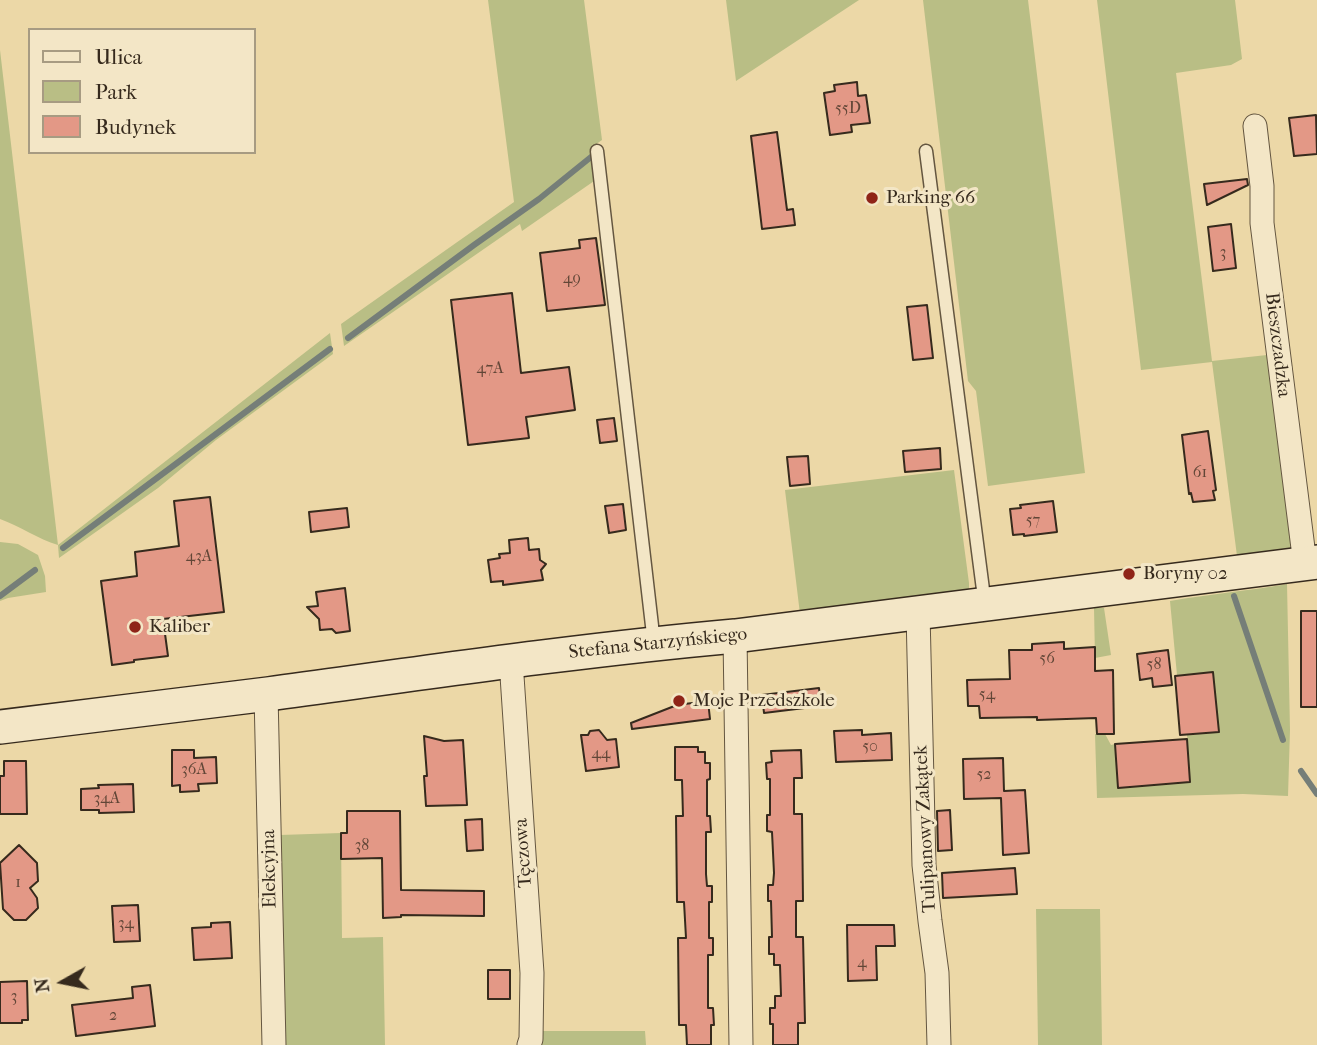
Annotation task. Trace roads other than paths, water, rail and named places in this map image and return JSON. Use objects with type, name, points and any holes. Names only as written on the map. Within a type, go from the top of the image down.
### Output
[{"type":"street","name":"Bieszczadzka","points":[[1255,126],[1262,186],[1262,223],[1311,563]]},
{"type":"street","name":"Stefana Starzyńskiego","points":[[0,727],[90,710],[266,694],[510,660],[735,636],[1311,563]]},
{"type":"street","name":"Tulipanowy Zakątek","points":[[918,613],[924,865],[937,973],[939,1045]]},
{"type":"street","points":[[735,636],[741,1045]]},
{"type":"street","name":"Tęczowa","points":[[510,660],[532,973],[529,1045]]},
{"type":"street","name":"Elekcyjna","points":[[266,694],[274,1045]]},
{"type":"lane","points":[[597,151],[654,643]]},
{"type":"lane","points":[[926,151],[985,605]]},
{"type":"waterway","points":[[348,338],[539,199],[591,157]]},
{"type":"waterway","points":[[63,548],[330,349]]},
{"type":"waterway","points":[[0,596],[35,570]]},
{"type":"waterway","points":[[1234,596],[1283,740]]},
{"type":"waterway","points":[[1301,771],[1317,794]]},
{"type":"place","name":"Parking 66","points":[[872,198]]},
{"type":"place","name":"Boryny 02","points":[[1129,574]]},
{"type":"place","name":"Kaliber","points":[[135,627]]},
{"type":"place","name":"Moje Przedszkole","points":[[679,701]]}]
